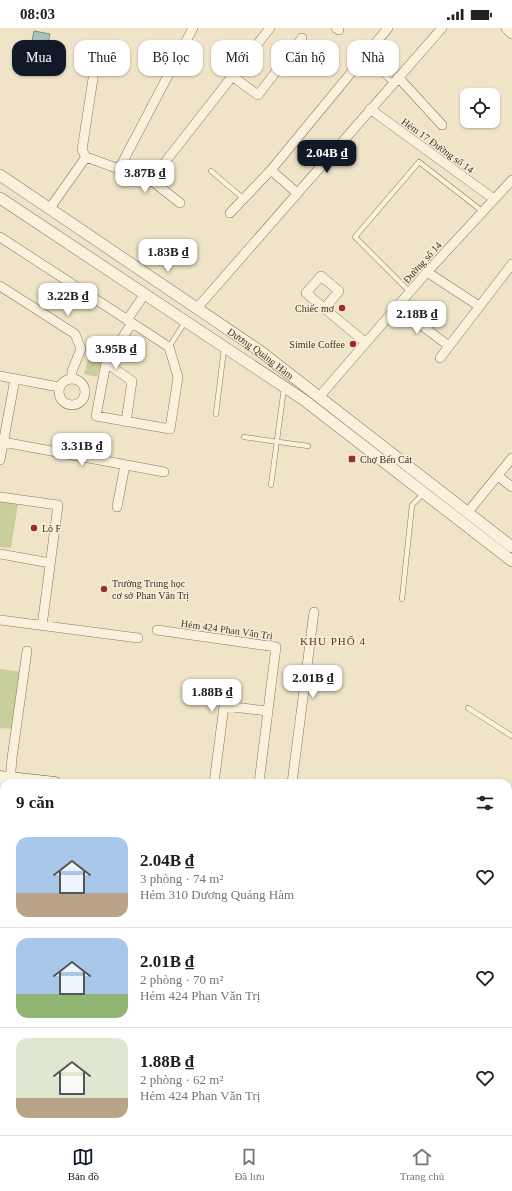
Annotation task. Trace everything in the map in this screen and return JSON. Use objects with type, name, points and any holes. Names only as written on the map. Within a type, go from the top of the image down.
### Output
[{"type":"street","points":[[119,169],[193,28]]},
{"type":"street","points":[[260,40],[270,28]]},
{"type":"street","points":[[378,40],[388,28]]},
{"type":"street","points":[[198,307],[442,28]]},
{"type":"street","points":[[507,28],[512,33]]},
{"type":"street","points":[[93,76],[82,150],[86,157],[119,169],[146,184],[151,180],[232,76],[258,95],[302,38]]},
{"type":"street","points":[[230,213],[271,170],[348,76]]},
{"type":"street","points":[[396,80],[442,125]]},
{"type":"street","name":"Hẻm 17 Đường số 14","points":[[370,109],[494,200]]},
{"type":"street","points":[[50,208],[86,157]]},
{"type":"street","points":[[271,170],[297,192]]},
{"type":"street","name":"Dương Quảng Hàm","points":[[0,175],[198,307],[260,351],[512,546]]},
{"type":"street","points":[[151,180],[180,203]]},
{"type":"street","name":"Đường số 14","points":[[319,397],[427,272],[512,180]]},
{"type":"street","name":"Dương Quảng Hàm","points":[[0,198],[312,406],[512,561]]},
{"type":"street","points":[[0,237],[130,322],[169,347],[178,377],[170,429],[96,416],[106,363],[130,322],[144,295]]},
{"type":"street","points":[[440,358],[512,264]]},
{"type":"street","points":[[427,272],[479,306]]},
{"type":"street","points":[[0,286],[75,334],[81,349],[72,371],[72,378]]},
{"type":"street","points":[[397,307],[449,346]]},
{"type":"street","points":[[324,309],[366,343]]},
{"type":"street","points":[[106,363],[132,381],[126,422]]},
{"type":"street","points":[[0,376],[59,388]]},
{"type":"street","points":[[72,378],[77,379],[83,385],[85,394],[81,402],[72,405],[61,400],[58,392],[64,381],[72,378]]},
{"type":"street","points":[[0,460],[15,379]]},
{"type":"street","points":[[85,394],[100,397]]},
{"type":"street","points":[[312,406],[319,397]]},
{"type":"street","points":[[3,438],[125,465],[164,472]]},
{"type":"street","points":[[468,512],[512,458]]},
{"type":"street","points":[[117,507],[125,465]]},
{"type":"street","points":[[498,476],[512,487]]},
{"type":"street","points":[[0,497],[58,506],[42,626]]},
{"type":"street","points":[[0,554],[50,562]]},
{"type":"street","points":[[293,779],[314,612]]},
{"type":"street","points":[[0,620],[138,638]]},
{"type":"street","name":"Hẻm 424 Phan Văn Trị","points":[[157,630],[276,647],[260,779]]},
{"type":"street","points":[[6,779],[27,651]]},
{"type":"street","points":[[215,779],[224,706],[268,711]]},
{"type":"lane","points":[[390,76],[396,80]]},
{"type":"lane","points":[[410,292],[355,237],[419,162],[482,212]]},
{"type":"lane","points":[[211,171],[244,199]]},
{"type":"lane","points":[[169,347],[186,322]]},
{"type":"lane","points":[[216,414],[225,348]]},
{"type":"lane","points":[[271,485],[284,387]]},
{"type":"lane","points":[[244,437],[308,446]]},
{"type":"lane","points":[[402,599],[412,505],[424,494]]},
{"type":"lane","points":[[468,708],[512,736]]},
{"type":"green space","points":[[91,350],[104,353],[97,377],[84,374]]},
{"type":"green space","points":[[0,501],[18,504],[11,548],[0,547]]},
{"type":"green space","points":[[0,669],[23,672],[15,729],[0,728]]},
{"type":"water","points":[[34,31],[50,34],[49,40],[32,40]]},
{"type":"place","name":"Chiếc mơ","points":[[342,308]]},
{"type":"place","name":"Simile Coffee","points":[[353,344]]},
{"type":"place","name":"Chợ Bến Cát","points":[[352,459]]},
{"type":"place","name":"Lô F","points":[[34,528]]},
{"type":"place","name":"Trường Trung học cơ sở Phan Văn Trị","points":[[104,589]]},
{"type":"district","name":"KHU PHỐ 4","points":[[333,641]]}]
